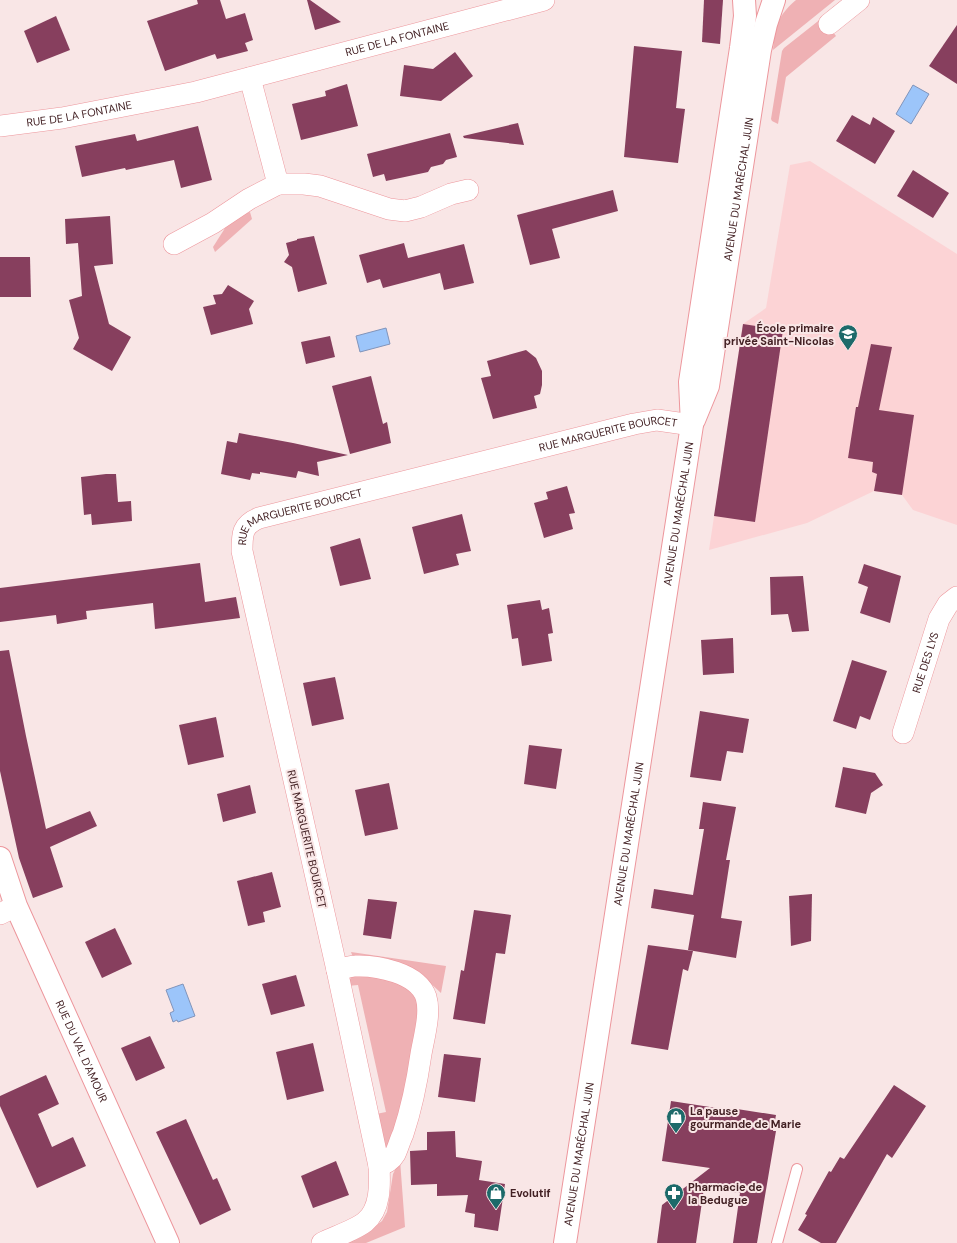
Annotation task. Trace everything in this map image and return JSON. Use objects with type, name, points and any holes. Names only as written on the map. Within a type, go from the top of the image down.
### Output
[{"type":"main road","name":"AVENUE DU MARÉCHAL JUIN","points":[[565,1243],[692,425],[690,382],[745,16],[744,0]]},
{"type":"main road","name":"AVENUE DU MARÉCHAL JUIN","points":[[692,425],[708,386],[760,50],[766,24],[774,0]]},
{"type":"main road","name":"RUE DU VAL D'AMOUR","points":[[0,858],[8,910],[168,1243]]},
{"type":"street","name":"RUE DE LA FONTAINE","points":[[0,126],[62,118],[196,92],[544,0]]},
{"type":"street","points":[[829,24],[859,0]]},
{"type":"street","points":[[250,78],[278,184]]},
{"type":"street","points":[[174,244],[212,223],[249,199],[278,184],[304,184],[320,186],[389,209],[405,211],[421,207],[451,194],[468,190]]},
{"type":"street","name":"RUE MARGUERITE BOURCET","points":[[322,1243],[365,1222],[373,1211],[378,1199],[380,1184],[379,1166],[337,970],[242,551],[244,530],[251,522],[259,518],[634,424],[657,420],[692,425]]},
{"type":"street","name":"RUE DES LYS","points":[[903,733],[939,619],[948,604],[957,598]]},
{"type":"street","points":[[337,970],[353,966],[372,966],[397,973],[416,982],[426,997],[426,1026],[410,1114],[396,1153],[388,1162],[379,1166]]},
{"type":"lane","points":[[777,1243],[797,1169]]},
{"type":"shaded area","points":[[796,0],[835,0],[773,50],[778,22],[785,11]]},
{"type":"shaded area","points":[[822,18],[836,36],[786,77],[778,124],[771,119],[782,51]]},
{"type":"shaded area","name":"École primaire privée Saint-Nicolas","points":[[810,161],[957,254],[957,525],[913,510],[902,495],[874,491],[807,523],[709,550],[743,324],[766,308],[790,165]]},
{"type":"shaded area","points":[[250,212],[252,219],[215,252],[213,247],[227,225],[238,216]]},
{"type":"shaded area","points":[[351,952],[446,966],[441,993],[426,979],[354,960]]},
{"type":"shaded area","points":[[355,975],[389,976],[414,994],[419,1006],[404,1114],[385,1151],[376,1114],[386,1112],[358,985],[347,986],[351,977]]},
{"type":"shaded area","points":[[400,1160],[405,1227],[366,1243],[348,1243],[361,1237],[382,1221],[387,1212],[393,1174]]},
{"type":"water","points":[[913,85],[929,94],[911,124],[896,114]]},
{"type":"water","points":[[386,328],[390,344],[360,352],[356,336]]},
{"type":"water","points":[[183,984],[195,1016],[178,1022],[177,1020],[173,1022],[170,1013],[174,1011],[166,990]]},
{"type":"building","points":[[197,0],[220,0],[226,19],[245,13],[253,40],[245,43],[248,51],[217,59],[215,54],[165,71],[147,21],[198,4]]},
{"type":"building","points":[[307,0],[310,0],[341,22],[315,30]]},
{"type":"building","points":[[704,0],[723,0],[720,44],[702,42]]},
{"type":"building","points":[[56,16],[70,50],[37,63],[24,31]]},
{"type":"building","points":[[957,25],[957,84],[929,66]]},
{"type":"building","points":[[634,46],[682,51],[676,108],[685,109],[678,163],[624,157]]},
{"type":"building","points":[[455,52],[473,76],[441,101],[400,96],[404,65],[433,69]]},
{"type":"building","points":[[347,84],[358,126],[301,140],[292,104],[326,96],[325,91]]},
{"type":"building","points":[[852,115],[870,125],[873,117],[895,131],[875,164],[836,141]]},
{"type":"building","points":[[518,123],[524,145],[464,138],[463,136]]},
{"type":"building","points":[[198,126],[212,180],[181,188],[174,160],[82,177],[75,146],[135,134],[137,141]]},
{"type":"building","points":[[450,133],[457,157],[446,160],[443,164],[431,167],[428,172],[386,181],[384,174],[373,177],[367,154]]},
{"type":"building","points":[[913,170],[949,193],[933,218],[897,196]]},
{"type":"building","points":[[613,190],[618,211],[552,229],[560,258],[530,265],[517,215]]},
{"type":"building","points":[[110,216],[113,264],[94,266],[109,324],[131,337],[112,371],[73,349],[79,338],[69,300],[82,296],[78,243],[66,244],[65,219]]},
{"type":"building","points":[[314,236],[327,284],[298,292],[292,267],[284,262],[289,255],[286,243],[297,239]]},
{"type":"building","points":[[404,243],[408,258],[464,244],[474,283],[444,290],[440,273],[383,288],[380,279],[367,283],[359,255]]},
{"type":"building","points":[[0,257],[30,257],[31,297],[0,297]]},
{"type":"building","points":[[228,285],[254,301],[249,309],[253,324],[211,335],[203,307],[216,304],[213,295],[222,294]]},
{"type":"building","points":[[743,324],[783,330],[755,522],[714,516]]},
{"type":"building","points":[[330,336],[335,357],[306,364],[301,342]]},
{"type":"building","points":[[871,344],[892,347],[879,410],[914,415],[902,495],[874,491],[877,474],[872,472],[873,462],[848,458],[856,407],[858,407]]},
{"type":"building","points":[[526,350],[536,358],[542,371],[542,385],[540,394],[534,396],[537,408],[493,419],[481,378],[491,376],[487,361]]},
{"type":"building","points":[[371,376],[383,424],[387,422],[391,443],[350,454],[332,386]]},
{"type":"building","points":[[239,433],[348,455],[317,462],[319,476],[298,471],[296,478],[260,472],[260,474],[252,473],[250,480],[221,474],[227,441],[237,443]]},
{"type":"building","points":[[116,474],[118,502],[131,501],[132,521],[92,525],[91,514],[84,515],[81,477]]},
{"type":"building","points":[[567,486],[575,513],[569,514],[573,529],[544,538],[534,503],[548,499],[546,492]]},
{"type":"building","points":[[462,514],[471,551],[456,554],[459,565],[424,574],[412,527]]},
{"type":"building","points":[[360,538],[371,579],[340,586],[330,547]]},
{"type":"building","points":[[200,563],[205,602],[236,597],[240,618],[155,629],[153,603],[86,611],[87,619],[57,624],[56,615],[0,622],[0,588]]},
{"type":"building","points":[[864,564],[901,576],[890,623],[860,613],[868,587],[858,583]]},
{"type":"building","points":[[803,576],[809,631],[792,632],[788,614],[771,615],[770,577]]},
{"type":"building","points":[[540,600],[542,610],[549,608],[553,633],[548,634],[552,661],[522,666],[518,638],[512,639],[507,605]]},
{"type":"building","points":[[733,638],[734,673],[703,675],[701,640]]},
{"type":"building","points":[[9,650],[46,829],[90,811],[97,826],[50,847],[63,887],[33,898],[19,858],[0,771],[0,651]]},
{"type":"building","points":[[852,660],[887,671],[870,720],[860,716],[856,729],[833,721]]},
{"type":"building","points":[[335,677],[344,719],[312,726],[303,683]]},
{"type":"building","points":[[700,711],[749,719],[743,753],[727,751],[721,781],[690,777]]},
{"type":"building","points":[[216,717],[224,757],[188,765],[179,725]]},
{"type":"building","points":[[529,745],[562,749],[556,789],[524,784]]},
{"type":"building","points":[[843,767],[875,773],[883,785],[871,793],[866,814],[835,807]]},
{"type":"building","points":[[389,783],[398,829],[365,836],[355,790]]},
{"type":"building","points":[[250,785],[256,813],[223,822],[217,794]]},
{"type":"building","points":[[703,802],[736,807],[726,860],[730,860],[721,918],[742,921],[736,958],[688,950],[694,915],[651,908],[654,889],[693,895],[704,829],[699,829]]},
{"type":"building","points":[[272,872],[281,907],[263,912],[265,922],[248,926],[237,881]]},
{"type":"building","points":[[812,894],[811,941],[791,946],[789,896]]},
{"type":"building","points":[[368,899],[397,902],[391,939],[363,935]]},
{"type":"building","points":[[474,910],[511,915],[505,954],[496,953],[485,1024],[453,1019],[461,970],[464,971]]},
{"type":"building","points":[[115,928],[132,964],[102,978],[85,942]]},
{"type":"building","points":[[648,945],[693,951],[688,971],[683,969],[668,1050],[631,1044]]},
{"type":"building","points":[[296,975],[305,1006],[271,1015],[262,984]]},
{"type":"building","points":[[150,1036],[165,1068],[136,1081],[121,1048]]},
{"type":"building","points":[[313,1043],[324,1091],[287,1100],[276,1052]]},
{"type":"building","points":[[444,1054],[481,1058],[475,1102],[438,1097]]},
{"type":"building","points":[[46,1075],[59,1104],[38,1114],[52,1147],[73,1137],[86,1166],[37,1188],[0,1106],[0,1096]]},
{"type":"building","points":[[894,1085],[926,1106],[892,1158],[887,1154],[836,1243],[821,1243],[798,1230],[807,1215],[805,1214],[829,1171],[831,1172],[840,1157],[844,1159]]},
{"type":"building","points":[[671,1101],[736,1111],[737,1109],[776,1115],[773,1131],[776,1131],[757,1243],[733,1243],[740,1193],[704,1188],[696,1243],[657,1243],[662,1205],[710,1168],[662,1161]]},
{"type":"building","points":[[186,1119],[213,1180],[217,1178],[231,1210],[200,1225],[156,1132]]},
{"type":"building","points":[[455,1131],[456,1157],[482,1161],[479,1180],[505,1184],[498,1231],[474,1227],[475,1214],[465,1212],[468,1195],[437,1196],[437,1184],[411,1185],[410,1151],[427,1150],[427,1132]]},
{"type":"building","points":[[336,1161],[349,1195],[313,1208],[301,1176]]},
{"type":"place","name":"École primaire privée Saint-Nicolas","points":[[848,351]]},
{"type":"place","name":"La pause gourmande de Marie","points":[[676,1134]]},
{"type":"place","name":"Evolutif","points":[[496,1210]]},
{"type":"place","name":"Pharmacie de la Bedugue","points":[[674,1210]]}]
